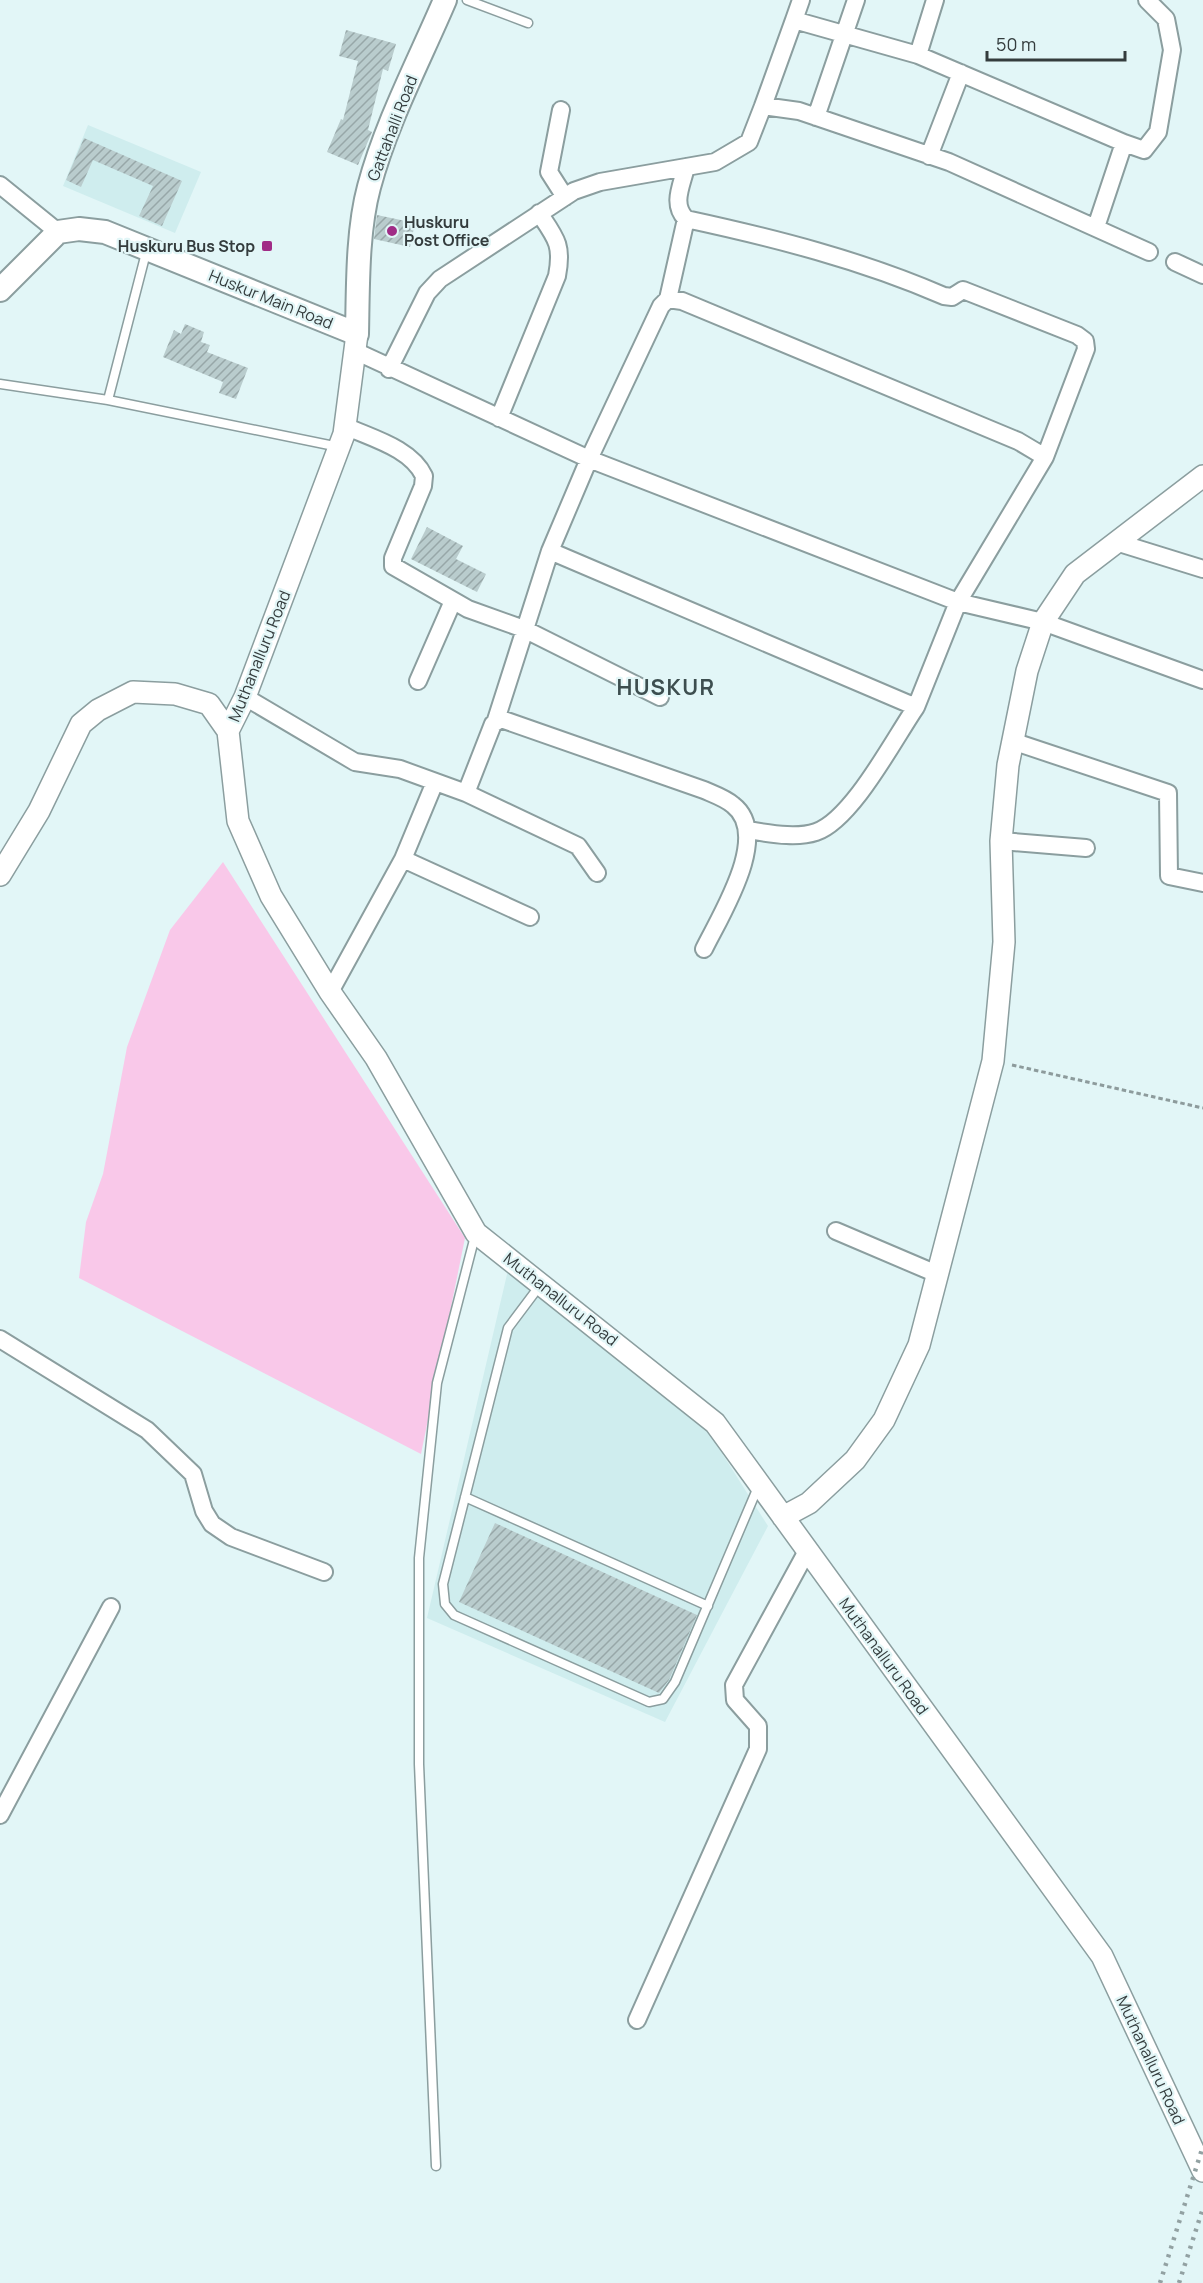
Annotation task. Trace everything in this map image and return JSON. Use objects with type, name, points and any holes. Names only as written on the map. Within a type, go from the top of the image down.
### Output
[{"type":"main road","name":"Gattahalli Road","points":[[356,343],[358,267],[368,189],[389,131],[445,0]]},
{"type":"main road","name":"Huskur Main Road","points":[[58,232],[79,229],[105,232],[148,249],[356,343]]},
{"type":"main road","points":[[0,290],[58,232]]},
{"type":"street","points":[[388,369],[432,285],[539,213],[565,197],[600,182],[715,162],[749,142],[801,0]]},
{"type":"street","points":[[816,117],[856,0]]},
{"type":"street","points":[[918,55],[935,0]]},
{"type":"street","points":[[794,20],[918,55],[1144,150],[1158,132],[1167,91],[1172,50],[1166,20],[1147,0]]},
{"type":"street","points":[[929,156],[962,73]]},
{"type":"street","points":[[763,106],[799,111],[929,156],[1149,252]]},
{"type":"street","points":[[561,110],[549,172],[565,197]]},
{"type":"street","points":[[1096,227],[1124,142]]},
{"type":"street","points":[[686,166],[677,203],[680,213],[686,219],[771,237],[897,275],[944,296],[952,297],[963,290],[1077,335],[1085,341],[1086,349],[1045,457],[958,602],[916,706],[849,808],[833,823],[818,832],[803,835],[747,830]]},
{"type":"street","points":[[0,185],[58,232]]},
{"type":"street","points":[[499,418],[557,276],[561,255],[556,239],[539,213]]},
{"type":"street","points":[[466,793],[496,720],[550,551],[589,459],[661,306],[668,299],[686,219]]},
{"type":"street","points":[[1175,262],[1203,275]]},
{"type":"street","points":[[668,299],[682,301],[775,338],[1018,441],[1045,457]]},
{"type":"street","points":[[356,343],[388,369],[589,459],[958,602],[1043,622],[1203,680]]},
{"type":"street","name":"Muthanalluru Road","points":[[356,343],[345,426],[339,447],[245,697],[228,731],[238,821],[271,896],[330,992],[376,1058],[476,1233],[716,1423],[1102,1956],[1203,2171]]},
{"type":"street","points":[[345,426],[387,444],[409,457],[421,469],[424,476],[423,486],[392,563],[393,566],[453,601],[524,628],[660,697]]},
{"type":"street","points":[[783,1517],[809,1503],[855,1460],[884,1420],[919,1345],[993,1061],[1004,942],[1001,841],[1012,741],[1027,671],[1043,622],[1075,574],[1203,476]]},
{"type":"street","points":[[1116,542],[1203,569]]},
{"type":"street","points":[[550,551],[916,706]]},
{"type":"street","points":[[418,681],[453,601]]},
{"type":"street","points":[[0,876],[39,811],[81,724],[98,710],[133,692],[175,694],[209,704],[228,731]]},
{"type":"street","points":[[245,697],[356,762],[400,769],[466,793],[578,846],[597,873]]},
{"type":"street","points":[[496,720],[501,718],[704,790],[734,805],[746,821],[748,840],[741,872],[704,950]]},
{"type":"street","points":[[1012,741],[1168,793],[1169,876],[1203,883]]},
{"type":"street","points":[[330,992],[403,859],[435,782]]},
{"type":"street","points":[[1001,841],[1086,848]]},
{"type":"street","points":[[403,859],[530,917]]},
{"type":"street","points":[[836,1231],[937,1274]]},
{"type":"street","points":[[0,1339],[147,1430],[193,1474],[204,1511],[212,1524],[231,1537],[324,1572]]},
{"type":"street","points":[[636,2020],[758,1749],[758,1726],[735,1700],[734,1684],[807,1551]]},
{"type":"street","points":[[0,1815],[111,1607]]},
{"type":"lane","points":[[467,0],[528,23]]},
{"type":"lane","points":[[108,400],[148,249]]},
{"type":"lane","points":[[0,384],[108,400],[339,447]]},
{"type":"lane","points":[[436,2166],[419,1764],[419,1557],[437,1383],[476,1233]]},
{"type":"lane","points":[[541,1284],[508,1328],[443,1584],[445,1604],[453,1616],[649,1702],[663,1699],[675,1682],[759,1484]]},
{"type":"lane","points":[[465,1497],[708,1606]]},
{"type":"path","points":[[993,1061],[1203,1108]]},
{"type":"shaded area","points":[[88,125],[201,172],[175,233],[63,186]]},
{"type":"shaded area","points":[[223,862],[465,1238],[421,1454],[79,1278],[86,1222],[103,1174],[127,1047],[170,930]]},
{"type":"shaded area","points":[[508,1270],[708,1431],[768,1526],[665,1722],[427,1618]]},
{"type":"building","points":[[346,30],[396,44],[388,71],[383,69],[368,130],[372,132],[358,165],[327,152],[341,119],[343,120],[358,61],[339,56]]},
{"type":"building","points":[[84,138],[182,181],[162,226],[139,216],[153,186],[93,160],[81,187],[66,180]]},
{"type":"building","name":"Huskuru Post Office","points":[[377,215],[415,223],[410,247],[374,239]]},
{"type":"building","points":[[185,324],[204,332],[201,342],[210,345],[207,352],[248,368],[236,399],[219,393],[223,382],[163,357],[174,330],[181,334]]},
{"type":"building","points":[[427,527],[463,546],[456,559],[486,574],[477,592],[411,559]]},
{"type":"building","points":[[495,1523],[697,1615],[669,1680],[659,1693],[459,1602]]},
{"type":"railway","points":[[1160,2283],[1203,2146]]},
{"type":"railway","points":[[1179,2283],[1203,2208]]},
{"type":"place","name":"Huskuru Post Office","points":[[392,231]]},
{"type":"place","name":"Huskuru Bus Stop","points":[[267,246]]},
{"type":"district","name":"HUSKUR","points":[[666,687]]}]
